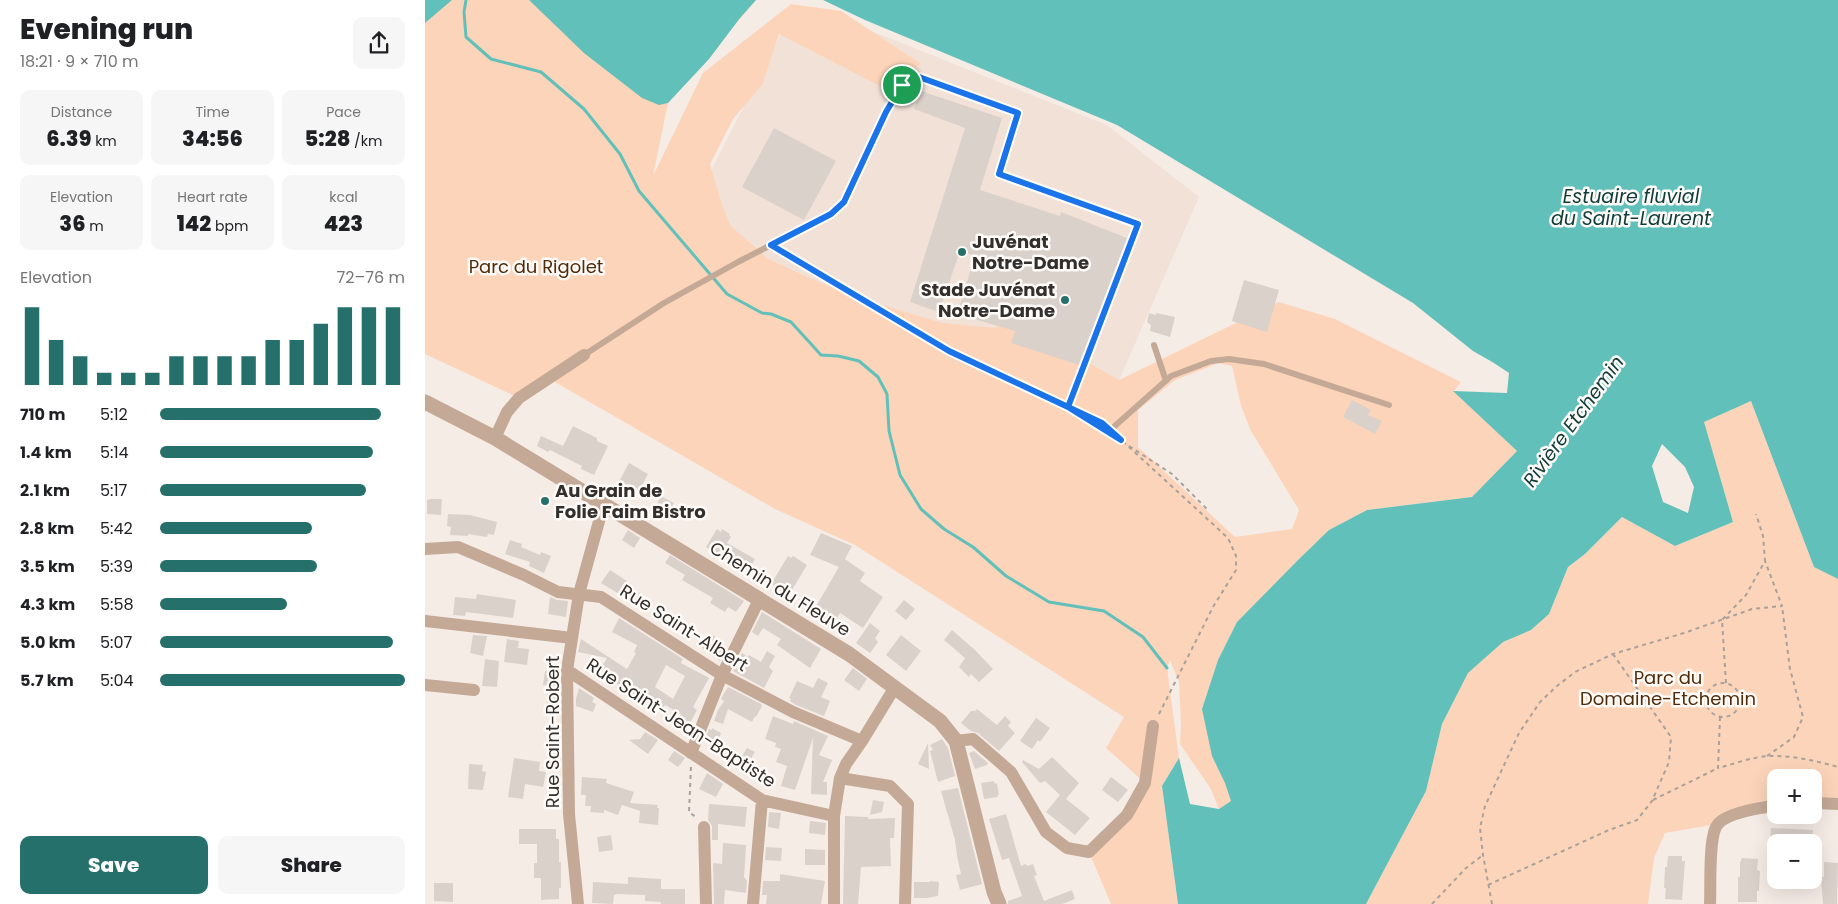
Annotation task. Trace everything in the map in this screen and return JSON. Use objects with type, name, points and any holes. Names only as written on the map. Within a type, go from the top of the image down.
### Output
[{"type":"street","points":[[495,438],[507,412],[519,398],[584,355]]},
{"type":"street","name":"Chemin du Fleuve","points":[[425,402],[495,438],[760,598],[849,654],[940,721],[955,741],[994,892],[999,904]]},
{"type":"street","name":"Rue Saint-Robert","points":[[578,904],[569,814],[567,670],[579,594],[604,503]]},
{"type":"street","name":"Rue Saint-Albert","points":[[425,549],[458,547],[524,575],[558,592],[601,596],[722,675],[793,712],[862,741]]},
{"type":"street","points":[[691,753],[722,675],[760,598]]},
{"type":"street","points":[[425,621],[572,638]]},
{"type":"street","name":"Rue Saint-Jean-Baptiste","points":[[567,670],[762,800],[835,816]]},
{"type":"street","points":[[425,685],[474,690]]},
{"type":"street","points":[[834,904],[835,816],[840,778],[846,764],[895,687]]},
{"type":"street","points":[[955,741],[973,739],[1011,772],[1046,832],[1067,848],[1089,852],[1127,815],[1145,783],[1153,726]]},
{"type":"street","points":[[840,778],[890,786],[908,804],[905,904]]},
{"type":"street","points":[[753,904],[762,800]]},
{"type":"street","points":[[1822,803],[1838,804]]},
{"type":"street","points":[[1710,904],[1712,835],[1717,824],[1734,815],[1767,808]]},
{"type":"street","points":[[704,826],[706,904]]},
{"type":"lane","points":[[584,355],[664,303],[831,214],[844,202],[886,112],[902,85],[919,77],[1018,113],[999,174],[1138,224],[1068,407]]},
{"type":"lane","points":[[771,245],[949,351],[1068,407],[1109,431],[1171,376],[1211,361],[1229,359],[1264,364],[1389,405]]},
{"type":"lane","points":[[1153,345],[1166,381]]},
{"type":"path","points":[[1109,431],[1172,474],[1208,510]]},
{"type":"path","points":[[1121,440],[1228,538],[1236,556],[1236,570],[1213,607],[1160,712]]},
{"type":"path","points":[[1756,514],[1763,536],[1765,561],[1782,606],[1789,669],[1803,717],[1794,737],[1767,756]]},
{"type":"path","points":[[1727,683],[1722,620],[1746,595],[1765,561]]},
{"type":"path","points":[[1492,904],[1480,828],[1485,806],[1519,733],[1540,702],[1575,672],[1613,654],[1684,633],[1751,609],[1782,606]]},
{"type":"path","points":[[1488,885],[1609,830],[1637,820],[1651,801],[1669,762],[1671,737],[1613,654]]},
{"type":"path","points":[[1727,683],[1736,689],[1740,700],[1736,711],[1720,717],[1710,712],[1706,696],[1711,687],[1716,684],[1727,683]]},
{"type":"path","points":[[1718,768],[1720,717]]},
{"type":"path","points":[[691,753],[689,812],[704,826]]},
{"type":"path","points":[[1651,801],[1718,768],[1767,756],[1817,761],[1838,767]]},
{"type":"path","points":[[1432,904],[1465,868],[1483,855]]},
{"type":"shaded area","name":"Juvénat Notre-Dame","points":[[791,14],[829,14],[1107,125],[1199,197],[1097,431],[804,293],[691,210]]},
{"type":"green space","name":"Parc du Rigolet","points":[[425,0],[756,0],[668,103],[653,176],[703,73],[791,4],[841,11],[921,64],[884,88],[779,34],[762,85],[733,119],[710,164],[730,225],[768,259],[823,284],[875,303],[942,323],[995,328],[1010,318],[1119,380],[1279,302],[1335,319],[1461,382],[1454,391],[1517,451],[1472,497],[1367,510],[1329,530],[1237,622],[1218,660],[1202,709],[1231,801],[1219,809],[1211,789],[1180,744],[1179,682],[1170,660],[1167,668],[1179,758],[1162,786],[1178,904],[1111,904],[1089,852],[1145,783],[1106,748],[1124,717],[855,545],[775,509],[548,378],[519,398],[425,354]],"holes":[[[1219,363],[1232,366],[1241,406],[1251,431],[1299,510],[1292,529],[1235,537],[1138,447],[1138,410],[1175,380]]]},
{"type":"green space","name":"Parc du Domaine-Etchemin","points":[[1751,401],[1814,567],[1838,579],[1838,804],[1822,803],[1822,769],[1767,769],[1767,809],[1717,824],[1665,833],[1654,858],[1648,904],[1366,904],[1426,791],[1442,724],[1468,673],[1503,642],[1531,630],[1549,614],[1568,567],[1585,554],[1622,517],[1675,546],[1733,522],[1703,422]]},
{"type":"water","points":[[425,0],[452,0],[425,23]]},
{"type":"water","points":[[529,0],[756,0],[709,59],[668,103],[659,105],[642,98],[584,53]]},
{"type":"water","name":"Estuaire fluvial du Saint-Laurent","points":[[823,0],[1838,0],[1838,579],[1814,567],[1751,401],[1704,422],[1733,522],[1675,546],[1622,517],[1585,554],[1568,567],[1549,614],[1531,630],[1503,642],[1468,673],[1442,724],[1426,791],[1366,904],[1178,904],[1162,786],[1179,758],[1190,804],[1219,809],[1231,801],[1212,756],[1202,709],[1218,660],[1237,622],[1329,530],[1367,510],[1472,497],[1517,451],[1453,391],[1507,393],[1509,373],[1473,351],[1413,303],[1117,125],[865,20]],"holes":[[[1662,444],[1685,467],[1694,487],[1688,513],[1663,502],[1652,466]]]},
{"type":"building","points":[[921,91],[1002,118],[980,190],[1060,216],[1061,212],[1127,238],[1079,365],[1011,343],[1015,331],[957,314],[975,256],[960,251],[939,312],[910,302],[965,128],[914,109]]},
{"type":"building","points":[[774,128],[836,161],[804,220],[742,187]]},
{"type":"building","points":[[1244,280],[1279,290],[1267,332],[1232,321]]},
{"type":"building","points":[[1149,313],[1175,317],[1170,337],[1150,331],[1151,325],[1147,322]]},
{"type":"building","points":[[1352,400],[1371,410],[1368,415],[1382,421],[1375,434],[1343,417]]},
{"type":"building","points":[[573,426],[608,446],[594,475],[581,469],[582,466],[550,450],[548,452],[537,446],[541,436],[563,446]]},
{"type":"building","points":[[629,463],[648,474],[634,500],[615,489]]},
{"type":"building","points":[[661,496],[674,503],[666,517],[654,509]]},
{"type":"building","points":[[442,499],[441,515],[427,514],[427,500]]},
{"type":"building","points":[[448,514],[470,515],[497,522],[494,535],[488,534],[487,537],[468,534],[468,536],[450,535],[451,527],[447,526]]},
{"type":"building","points":[[717,529],[721,532],[722,529],[730,534],[731,537],[727,543],[755,559],[747,573],[706,547]]},
{"type":"building","points":[[628,530],[640,538],[634,548],[622,540]]},
{"type":"building","points":[[821,533],[852,546],[845,559],[865,573],[860,581],[883,597],[863,628],[840,613],[830,629],[811,615],[839,567],[810,555]]},
{"type":"building","points":[[510,540],[522,544],[521,547],[540,555],[541,552],[551,556],[544,573],[529,566],[530,562],[505,554]]},
{"type":"building","points":[[670,555],[744,601],[736,612],[728,607],[725,612],[710,603],[713,598],[682,580],[685,575],[665,563]]},
{"type":"building","points":[[788,556],[791,558],[793,556],[807,565],[789,595],[771,584]]},
{"type":"building","points":[[610,570],[627,581],[625,584],[640,593],[634,603],[601,583]]},
{"type":"building","points":[[477,594],[516,600],[513,618],[466,612],[465,616],[453,615],[455,597],[476,599]]},
{"type":"building","points":[[550,597],[568,601],[566,617],[548,614]]},
{"type":"building","points":[[904,600],[915,609],[906,620],[895,611]]},
{"type":"building","points":[[762,612],[821,649],[810,668],[777,645],[781,639],[763,628],[758,636],[752,632]]},
{"type":"building","points":[[619,618],[683,659],[681,663],[709,678],[693,707],[697,710],[687,729],[679,725],[680,722],[677,721],[681,714],[665,705],[661,712],[603,675],[599,671],[607,658],[578,652],[581,639],[627,669],[636,653],[634,652],[637,645],[612,632]],"holes":[[[666,665],[685,676],[673,699],[655,687]]]},
{"type":"building","points":[[870,623],[880,631],[875,638],[878,642],[870,653],[856,643]]},
{"type":"building","points":[[952,630],[993,669],[979,682],[971,674],[969,677],[959,667],[965,658],[944,640]]},
{"type":"building","points":[[711,634],[722,641],[720,644],[726,648],[720,661],[702,648]]},
{"type":"building","points":[[473,635],[487,636],[483,656],[470,653]]},
{"type":"building","points":[[901,635],[921,651],[906,671],[886,655]]},
{"type":"building","points":[[507,639],[519,641],[518,648],[529,649],[527,665],[504,662]]},
{"type":"building","points":[[767,651],[775,656],[769,667],[773,671],[764,688],[733,671],[742,653],[761,662]]},
{"type":"building","points":[[485,659],[499,661],[497,687],[482,686]]},
{"type":"building","points":[[853,668],[867,679],[859,691],[844,680]]},
{"type":"building","points":[[545,671],[559,673],[558,714],[546,713],[548,685],[543,685]]},
{"type":"building","points":[[818,678],[828,683],[821,697],[830,701],[824,716],[796,705],[789,698],[797,681],[813,688]]},
{"type":"building","points":[[728,687],[761,704],[762,706],[752,722],[728,709],[723,724],[714,721],[724,701],[721,699]]},
{"type":"building","points":[[579,688],[594,698],[592,702],[596,704],[593,712],[576,706]]},
{"type":"building","points":[[977,709],[997,725],[1005,716],[1011,722],[1008,726],[1015,733],[999,751],[978,733],[971,731],[961,723],[971,711]]},
{"type":"building","points":[[773,716],[793,724],[794,721],[828,736],[819,755],[832,760],[823,782],[827,782],[827,795],[811,794],[813,738],[795,790],[781,786],[787,766],[776,762],[781,749],[775,747],[776,743],[765,739]]},
{"type":"building","points":[[1036,718],[1050,728],[1040,742],[1038,740],[1032,749],[1020,741]]},
{"type":"building","points":[[712,728],[721,733],[717,744],[705,740],[709,729],[712,730]]},
{"type":"building","points":[[645,732],[658,740],[648,754],[629,740],[640,739]]},
{"type":"building","points":[[942,739],[948,748],[955,776],[938,782],[930,751],[933,750],[930,745]]},
{"type":"building","points":[[928,743],[929,769],[918,764]]},
{"type":"building","points":[[747,748],[755,752],[748,769],[738,763]]},
{"type":"building","points":[[674,751],[685,758],[678,767],[668,760]]},
{"type":"building","points":[[974,751],[988,763],[987,765],[975,769],[969,753]]},
{"type":"building","points":[[1052,757],[1079,783],[1066,799],[1090,818],[1075,835],[1046,812],[1060,795],[1045,781],[1040,783],[1022,762],[1023,760],[1039,769]]},
{"type":"building","points":[[514,758],[540,762],[539,771],[546,772],[543,787],[525,784],[523,799],[508,797]]},
{"type":"building","points":[[469,764],[483,765],[482,771],[486,772],[483,790],[468,789]]},
{"type":"building","points":[[707,773],[723,784],[716,797],[699,789]]},
{"type":"building","points":[[582,777],[607,779],[606,783],[634,792],[630,803],[658,805],[658,825],[639,823],[640,811],[622,805],[618,815],[604,810],[604,813],[590,812],[591,806],[585,806],[586,795],[581,795]]},
{"type":"building","points":[[1111,777],[1128,790],[1118,802],[1102,790]]},
{"type":"building","points":[[994,781],[995,784],[997,783],[998,797],[984,799],[981,783]]},
{"type":"building","points":[[958,788],[982,884],[960,890],[956,875],[961,874],[955,840],[941,791]]},
{"type":"building","points":[[873,800],[884,802],[882,812],[870,815]]},
{"type":"building","points":[[709,804],[747,807],[745,827],[718,824],[718,840],[712,840],[712,826],[708,820]]},
{"type":"building","points":[[769,812],[781,813],[779,829],[768,827]]},
{"type":"building","points":[[1006,814],[1021,866],[1033,864],[1037,875],[1034,876],[1044,901],[1072,890],[1075,899],[1062,904],[1008,904],[1008,901],[1022,896],[1009,858],[1002,860],[989,819]]},
{"type":"building","points":[[845,816],[868,817],[868,819],[895,818],[894,838],[890,838],[891,866],[861,867],[858,904],[843,904]]},
{"type":"building","points":[[810,821],[826,823],[825,835],[809,833]]},
{"type":"building","points":[[1771,828],[1813,830],[1813,834],[1771,834]]},
{"type":"building","points":[[519,829],[556,829],[556,839],[559,839],[559,862],[561,862],[559,899],[541,900],[541,878],[534,878],[534,863],[537,863],[537,844],[519,844]]},
{"type":"building","points":[[611,835],[613,850],[599,852],[597,837]]},
{"type":"building","points":[[723,843],[746,845],[744,877],[747,881],[746,893],[725,890],[724,904],[714,904],[713,863],[722,864]]},
{"type":"building","points":[[766,847],[782,848],[781,861],[765,860]]},
{"type":"building","points":[[805,849],[825,850],[825,865],[805,865]]},
{"type":"building","points":[[1668,856],[1682,856],[1682,861],[1685,861],[1682,900],[1665,899],[1665,867],[1667,867]]},
{"type":"building","points":[[1742,858],[1758,859],[1757,870],[1760,871],[1757,902],[1738,902],[1738,877],[1740,877]]},
{"type":"building","points":[[1824,862],[1838,863],[1837,904],[1823,904],[1822,877],[1824,877]]},
{"type":"building","points":[[780,874],[825,881],[821,904],[766,904],[767,895],[762,895],[763,881],[780,881]]},
{"type":"building","points":[[628,877],[661,879],[661,889],[685,889],[685,904],[661,904],[661,902],[645,901],[645,895],[617,894],[614,895],[613,904],[592,903],[593,882],[628,884]]},
{"type":"building","points":[[914,882],[939,882],[938,896],[914,898]]},
{"type":"building","points":[[434,883],[453,883],[453,902],[434,901]]},
{"type":"waterway","points":[[466,0],[464,12],[466,37],[491,59],[541,72],[584,109],[620,154],[639,191],[727,294],[762,313],[771,314],[791,322],[821,355],[838,356],[859,361],[878,377],[887,394],[889,431],[900,475],[921,509],[944,529],[973,547],[1006,576],[1049,602],[1104,611],[1143,637],[1167,668]]},
{"type":"place","name":"Juvénat Notre-Dame","points":[[962,252]]},
{"type":"place","name":"Stade Juvénat Notre-Dame","points":[[1065,300]]},
{"type":"place","name":"Au Grain de Folie Faim Bistro","points":[[545,501]]},
{"type":"route","points":[[902,85],[886,112],[844,202],[831,214],[771,245],[949,351],[1068,407],[1121,440],[1102,423],[1068,407],[1138,224],[999,174],[1018,113],[919,77],[902,85]]},
{"type":"water label","name":"Rivière Etchemin","points":[[1573,421]]}]
